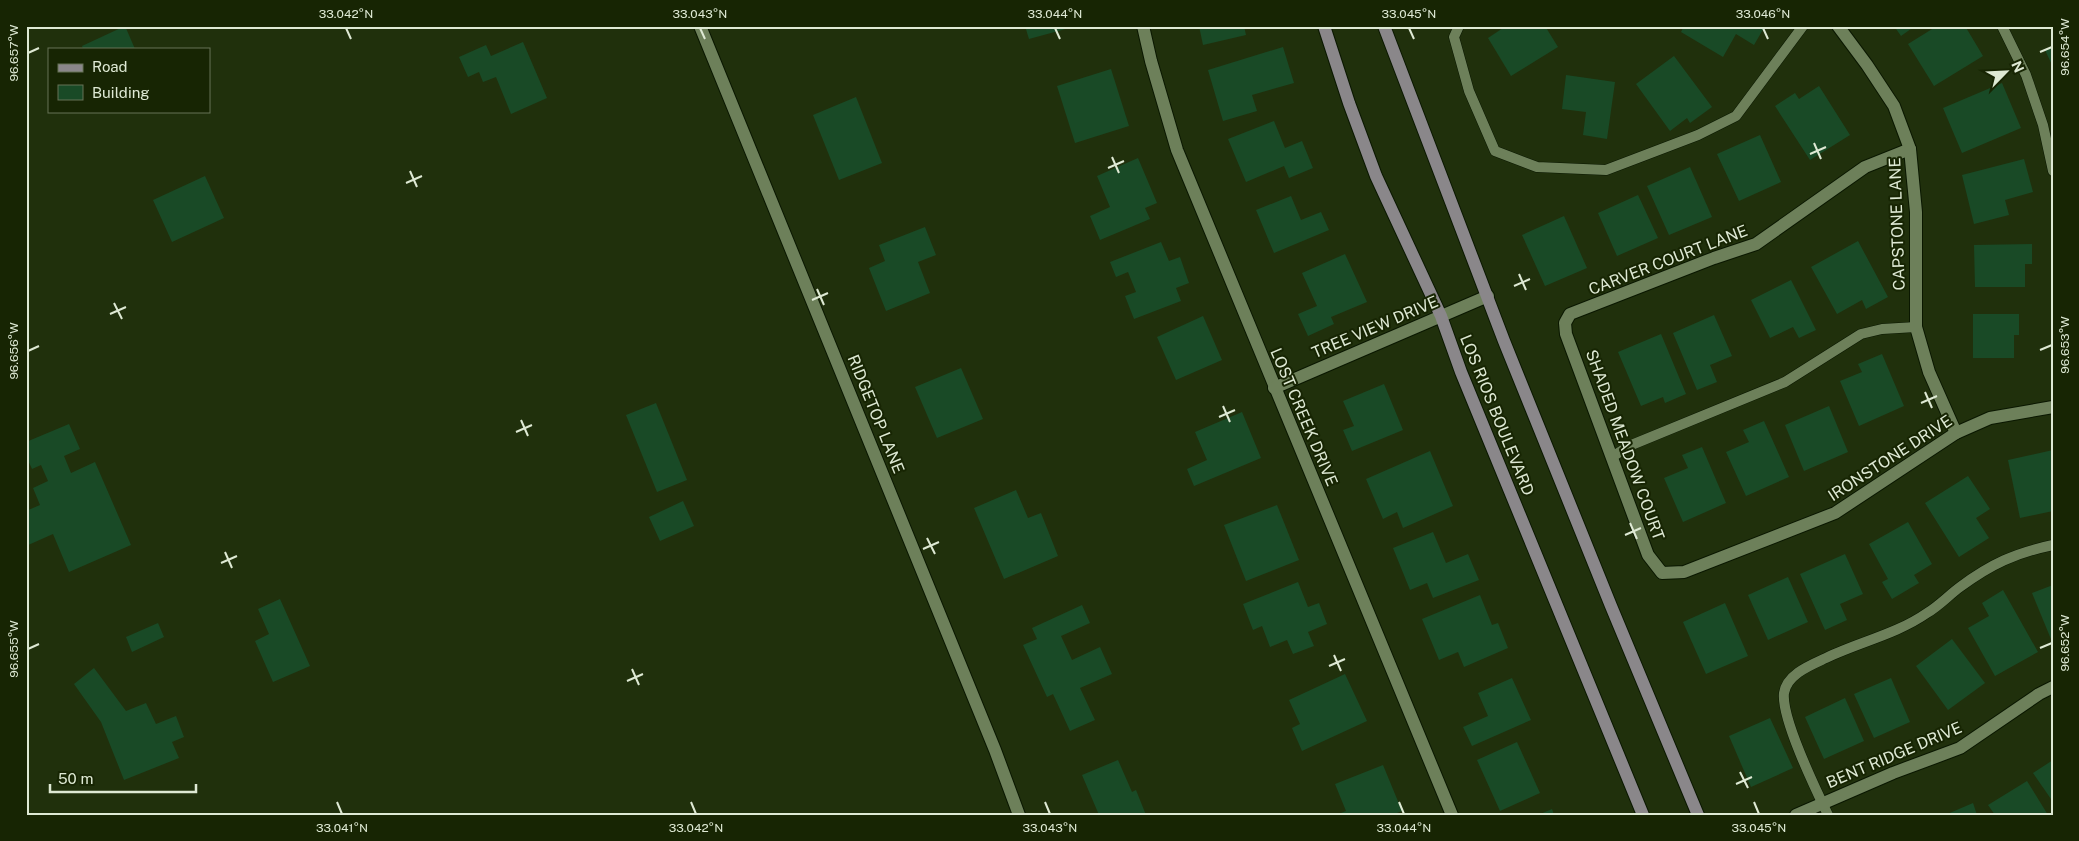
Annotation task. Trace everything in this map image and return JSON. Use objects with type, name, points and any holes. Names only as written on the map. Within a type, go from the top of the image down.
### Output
[{"type":"main road","name":"LOS RIOS BOULEVARD","points":[[1324,26],[1349,103],[1376,176],[1441,316],[1461,372],[1643,815]]},
{"type":"main road","points":[[1384,26],[1488,296],[1614,614],[1698,815]]},
{"type":"street","name":"RIDGETOP LANE","points":[[700,26],[995,750],[1019,815]]},
{"type":"street","name":"LOST CREEK DRIVE","points":[[1143,26],[1151,62],[1177,150],[1452,815]]},
{"type":"street","name":"CAPSTONE LANE","points":[[1838,26],[1867,64],[1894,106],[1910,149],[1916,212],[1916,327],[1930,372],[1956,433]]},
{"type":"street","name":"CARVER COURT LANE","points":[[1565,323],[1570,314],[1714,258],[1756,244],[1865,166],[1910,149]]},
{"type":"street","name":"TREE VIEW DRIVE","points":[[1274,388],[1488,296]]},
{"type":"street","name":"SHADED MEADOW COURT","points":[[1565,323],[1566,334],[1648,555],[1662,573]]},
{"type":"street","name":"IRONSTONE DRIVE","points":[[1662,573],[1684,572],[1835,513],[1956,433],[1990,418],[2053,407]]},
{"type":"street","name":"BENT RIDGE DRIVE","points":[[1796,815],[1825,809],[1892,773],[1960,748],[2040,694],[2053,688]]},
{"type":"lane","points":[[1459,26],[1454,37],[1469,90],[1495,151],[1537,167],[1606,170],[1698,135],[1736,116],[1802,26]]},
{"type":"lane","points":[[2002,26],[2026,75],[2043,125],[2053,170]]},
{"type":"lane","points":[[1612,457],[1629,446],[1785,382],[1861,334],[1882,329],[1916,327]]},
{"type":"lane","points":[[1825,809],[1786,710],[1784,693],[1790,680],[1803,669],[1899,628],[1928,613],[1961,586],[2000,560],[2027,550],[2053,545]]},
{"type":"building","points":[[125,26],[135,48],[83,48],[82,46]]},
{"type":"building","points":[[1025,26],[1073,26],[1073,27],[1029,39]]},
{"type":"building","points":[[1199,26],[1244,26],[1246,35],[1203,45]]},
{"type":"building","points":[[1506,26],[1545,26],[1558,47],[1511,76],[1488,38]]},
{"type":"building","points":[[1684,26],[1765,26],[1754,45],[1736,34],[1723,57],[1681,32]]},
{"type":"building","points":[[1894,26],[1915,26],[1901,36]]},
{"type":"building","points":[[1937,26],[1965,26],[1983,56],[1934,86],[1908,44]]},
{"type":"building","points":[[523,42],[547,98],[511,114],[496,77],[483,82],[479,72],[468,77],[459,57],[486,45],[491,56]]},
{"type":"building","points":[[1283,47],[1294,83],[1252,95],[1257,111],[1223,121],[1208,70]]},
{"type":"building","points":[[2053,47],[2053,67],[2045,50]]},
{"type":"building","points":[[1674,56],[1712,107],[1690,123],[1687,118],[1670,131],[1636,84]]},
{"type":"building","points":[[1111,69],[1129,126],[1075,143],[1057,86]]},
{"type":"building","points":[[1566,75],[1615,82],[1607,139],[1583,135],[1586,112],[1562,109]]},
{"type":"building","points":[[2002,83],[2021,128],[1962,153],[1943,108]]},
{"type":"building","points":[[1819,86],[1850,135],[1810,160],[1775,106],[1795,93],[1799,99]]},
{"type":"building","points":[[856,97],[882,163],[839,180],[813,115]]},
{"type":"building","points":[[1274,121],[1285,148],[1302,141],[1313,168],[1289,178],[1284,166],[1246,182],[1228,139]]},
{"type":"building","points":[[1760,135],[1781,182],[1739,201],[1717,154]]},
{"type":"building","points":[[1138,158],[1157,203],[1145,208],[1150,219],[1100,240],[1090,216],[1110,207],[1097,176]]},
{"type":"building","points":[[2024,159],[2033,192],[2005,200],[2009,215],[1974,224],[1962,175]]},
{"type":"building","points":[[1690,167],[1712,217],[1669,235],[1647,186]]},
{"type":"building","points":[[205,176],[224,218],[172,242],[153,200]]},
{"type":"building","points":[[1638,195],[1658,238],[1617,256],[1598,213]]},
{"type":"building","points":[[1291,196],[1301,220],[1321,212],[1329,230],[1274,253],[1256,210]]},
{"type":"building","points":[[1564,216],[1587,268],[1545,286],[1522,235]]},
{"type":"building","points":[[925,227],[936,255],[918,262],[930,293],[886,311],[869,268],[885,261],[879,245]]},
{"type":"building","points":[[1858,241],[1888,297],[1866,309],[1862,300],[1837,314],[1811,267]]},
{"type":"building","points":[[1161,242],[1169,261],[1180,257],[1189,283],[1176,288],[1181,301],[1134,319],[1125,296],[1136,292],[1128,272],[1116,277],[1110,262]]},
{"type":"building","points":[[2032,244],[2032,264],[2025,264],[2025,287],[1975,287],[1974,245]]},
{"type":"building","points":[[1345,254],[1367,302],[1331,317],[1334,324],[1308,336],[1298,314],[1317,306],[1302,273]]},
{"type":"building","points":[[1791,280],[1816,330],[1799,338],[1793,327],[1770,338],[1751,300]]},
{"type":"building","points":[[1973,314],[2019,314],[2019,335],[2014,335],[2014,358],[1973,358]]},
{"type":"building","points":[[1714,315],[1732,356],[1710,365],[1717,382],[1697,390],[1673,333]]},
{"type":"building","points":[[1203,316],[1222,360],[1176,380],[1157,337]]},
{"type":"building","points":[[1661,334],[1686,394],[1665,403],[1663,397],[1641,406],[1618,352]]},
{"type":"building","points":[[1882,354],[1904,406],[1859,426],[1840,381],[1862,372],[1858,364]]},
{"type":"building","points":[[961,368],[983,419],[937,438],[915,387]]},
{"type":"building","points":[[1384,384],[1403,430],[1352,451],[1343,430],[1354,426],[1343,401]]},
{"type":"building","points":[[656,403],[687,480],[657,492],[626,415]]},
{"type":"building","points":[[1829,406],[1848,452],[1804,471],[1785,425]]},
{"type":"building","points":[[1242,412],[1261,458],[1194,486],[1187,469],[1207,460],[1195,432]]},
{"type":"building","points":[[1764,421],[1789,477],[1746,496],[1726,452],[1749,442],[1743,430]]},
{"type":"building","points":[[69,424],[80,449],[64,456],[71,473],[95,462],[131,545],[69,572],[53,534],[26,546],[26,511],[40,505],[33,488],[48,481],[41,465],[32,469],[26,456],[26,442]]},
{"type":"building","points":[[1702,447],[1726,503],[1683,522],[1664,478],[1688,468],[1682,455]]},
{"type":"building","points":[[2053,450],[2053,511],[2020,518],[2008,460]]},
{"type":"building","points":[[1430,451],[1453,506],[1403,528],[1397,512],[1383,519],[1366,479]]},
{"type":"building","points":[[1968,476],[1990,509],[1976,518],[1989,538],[1959,557],[1925,503]]},
{"type":"building","points":[[1016,490],[1028,518],[1041,513],[1058,556],[1004,579],[974,508]]},
{"type":"building","points":[[683,501],[694,526],[660,541],[649,517]]},
{"type":"building","points":[[1277,505],[1299,560],[1246,581],[1224,525]]},
{"type":"building","points":[[1908,522],[1932,564],[1914,575],[1919,583],[1892,599],[1882,582],[1888,579],[1869,544]]},
{"type":"building","points":[[1433,532],[1446,563],[1468,554],[1479,580],[1433,598],[1427,583],[1410,590],[1393,548]]},
{"type":"building","points":[[1845,554],[1863,594],[1840,604],[1847,620],[1825,630],[1800,574]]},
{"type":"building","points":[[1788,577],[1808,622],[1768,640],[1748,595]]},
{"type":"building","points":[[1298,582],[1308,607],[1319,603],[1327,624],[1308,632],[1314,646],[1293,654],[1287,640],[1270,647],[1262,626],[1253,630],[1243,604]]},
{"type":"building","points":[[2053,585],[2053,644],[2032,593]]},
{"type":"building","points":[[2003,590],[2038,652],[1995,676],[1968,628],[1989,616],[1982,603]]},
{"type":"building","points":[[1480,595],[1492,625],[1498,623],[1508,648],[1464,667],[1458,652],[1439,660],[1422,619]]},
{"type":"building","points":[[280,599],[310,666],[273,682],[255,641],[269,634],[258,609]]},
{"type":"building","points":[[1725,603],[1748,656],[1706,674],[1683,622]]},
{"type":"building","points":[[1082,605],[1090,623],[1061,636],[1072,660],[1100,647],[1112,674],[1080,688],[1095,720],[1070,731],[1053,694],[1047,697],[1023,645],[1037,639],[1032,628]]},
{"type":"building","points":[[158,623],[164,637],[132,652],[126,637]]},
{"type":"building","points":[[1952,639],[1985,683],[1948,710],[1916,666]]},
{"type":"building","points":[[94,668],[126,711],[146,703],[156,724],[176,716],[184,737],[172,742],[179,758],[124,780],[101,722],[74,684]]},
{"type":"building","points":[[1345,674],[1367,721],[1302,751],[1292,728],[1300,724],[1289,700]]},
{"type":"building","points":[[1512,678],[1531,720],[1472,746],[1463,727],[1488,716],[1478,693]]},
{"type":"building","points":[[1891,678],[1910,722],[1874,738],[1854,694]]},
{"type":"building","points":[[1845,698],[1864,741],[1824,759],[1805,717]]},
{"type":"building","points":[[1770,718],[1793,768],[1751,787],[1729,736]]},
{"type":"building","points":[[1517,742],[1540,793],[1500,811],[1477,760]]},
{"type":"building","points":[[1118,760],[1132,792],[1136,790],[1146,815],[1099,815],[1082,775]]},
{"type":"building","points":[[2053,760],[2053,802],[2033,773]]},
{"type":"building","points":[[1383,765],[1402,811],[1392,815],[1336,815],[1346,811],[1335,784]]},
{"type":"building","points":[[2027,781],[2048,815],[1995,815],[1988,805]]},
{"type":"building","points":[[1973,803],[1977,815],[1945,815]]},
{"type":"building","points":[[1552,809],[1554,815],[1538,815]]}]
